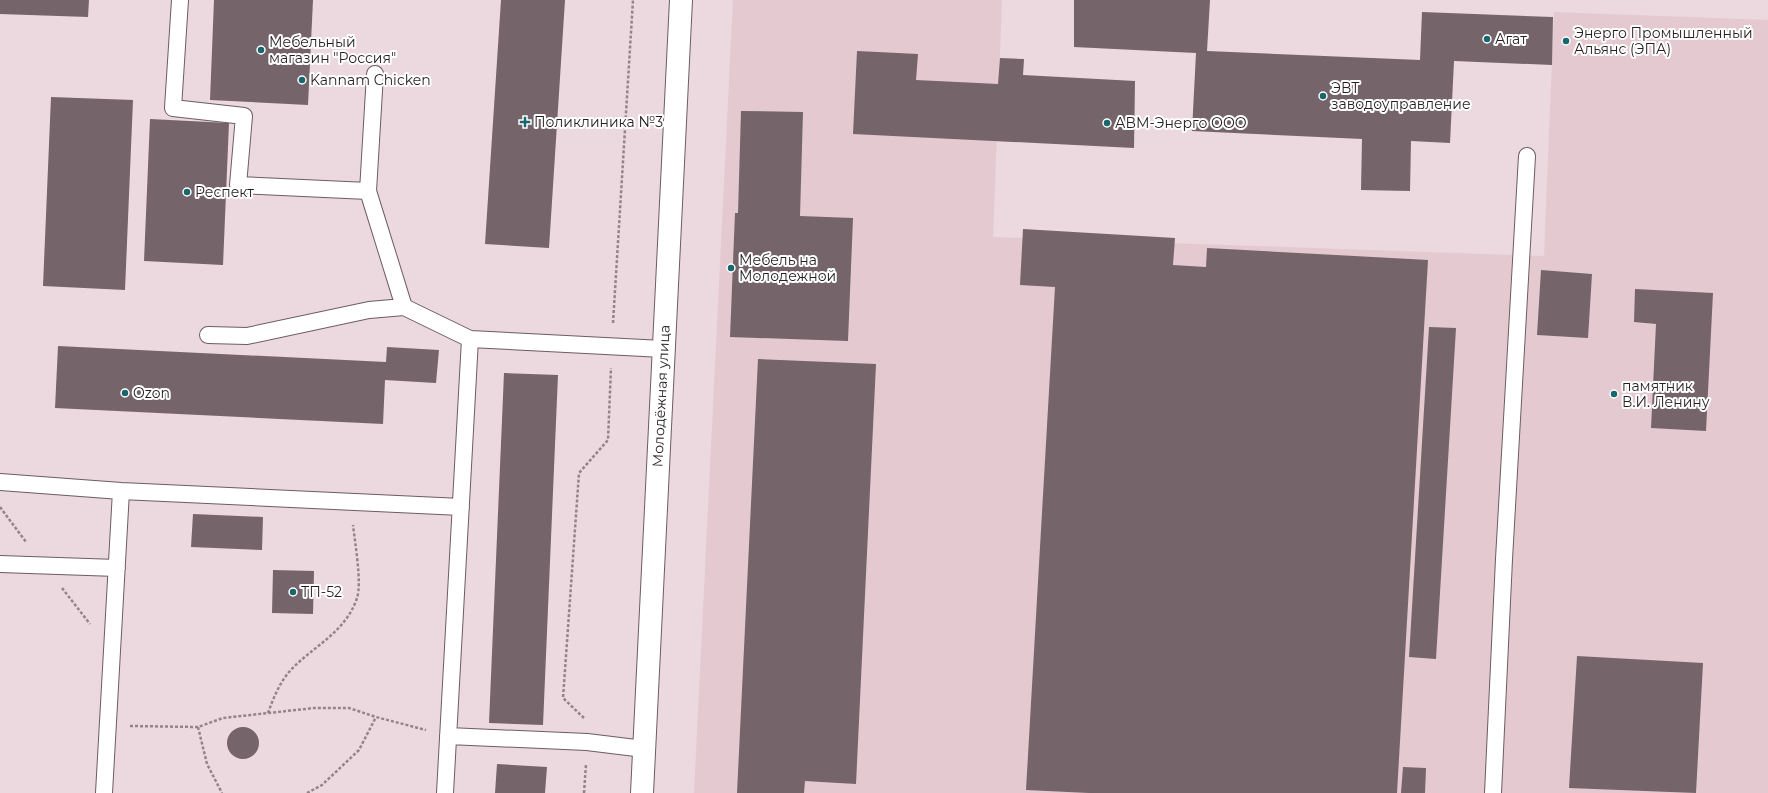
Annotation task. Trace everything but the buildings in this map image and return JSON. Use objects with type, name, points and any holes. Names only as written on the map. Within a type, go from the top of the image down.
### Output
[{"type":"street","name":"Молодёжная улица","points":[[642,793],[681,0]]},
{"type":"lane","points":[[180,0],[173,108],[244,116],[238,185],[368,191]]},
{"type":"lane","points":[[375,74],[368,191],[404,307]]},
{"type":"lane","points":[[1493,793],[1504,551],[1527,156]]},
{"type":"lane","points":[[208,335],[247,336],[369,310],[404,307],[470,339],[663,349]]},
{"type":"lane","points":[[445,793],[470,339]]},
{"type":"lane","points":[[0,482],[121,491],[461,507]]},
{"type":"lane","points":[[104,793],[121,491]]},
{"type":"lane","points":[[0,564],[117,568]]},
{"type":"lane","points":[[448,736],[587,742],[644,749]]},
{"type":"path","points":[[584,793],[588,722],[563,698],[579,472],[608,440],[612,346],[634,0]]},
{"type":"path","points":[[268,713],[274,695],[289,672],[335,632],[349,615],[357,597],[358,581],[352,502]]},
{"type":"path","points":[[108,726],[198,727],[223,718],[314,708],[349,708],[376,717],[448,736]]},
{"type":"path","points":[[307,793],[322,785],[359,750],[376,717]]},
{"type":"path","points":[[198,727],[207,764],[222,793]]},
{"type":"shaded area","points":[[733,0],[1002,0],[993,237],[1544,256],[1554,12],[1768,20],[1768,793],[694,793]]},
{"type":"place","name":"Агат","points":[[1487,39]]},
{"type":"place","name":"Энерго Промышленный Альянс (ЭПА)","points":[[1566,41]]},
{"type":"place","name":"Мебельный магазин \"Россия\"","points":[[261,50]]},
{"type":"place","name":"Kannam Chicken","points":[[302,80]]},
{"type":"place","name":"ЭВТ заводоуправление","points":[[1323,96]]},
{"type":"place","name":"Поликлиника №3","points":[[525,122]]},
{"type":"place","name":"АВМ-Энерго ООО","points":[[1107,123]]},
{"type":"place","name":"Респект","points":[[187,192]]},
{"type":"place","name":"Мебель на Молодежной","points":[[731,268]]},
{"type":"place","name":"Ozon","points":[[125,393]]},
{"type":"place","name":"памятник В.И. Ленину","points":[[1614,394]]},
{"type":"place","name":"ТП-52","points":[[293,592]]}]
